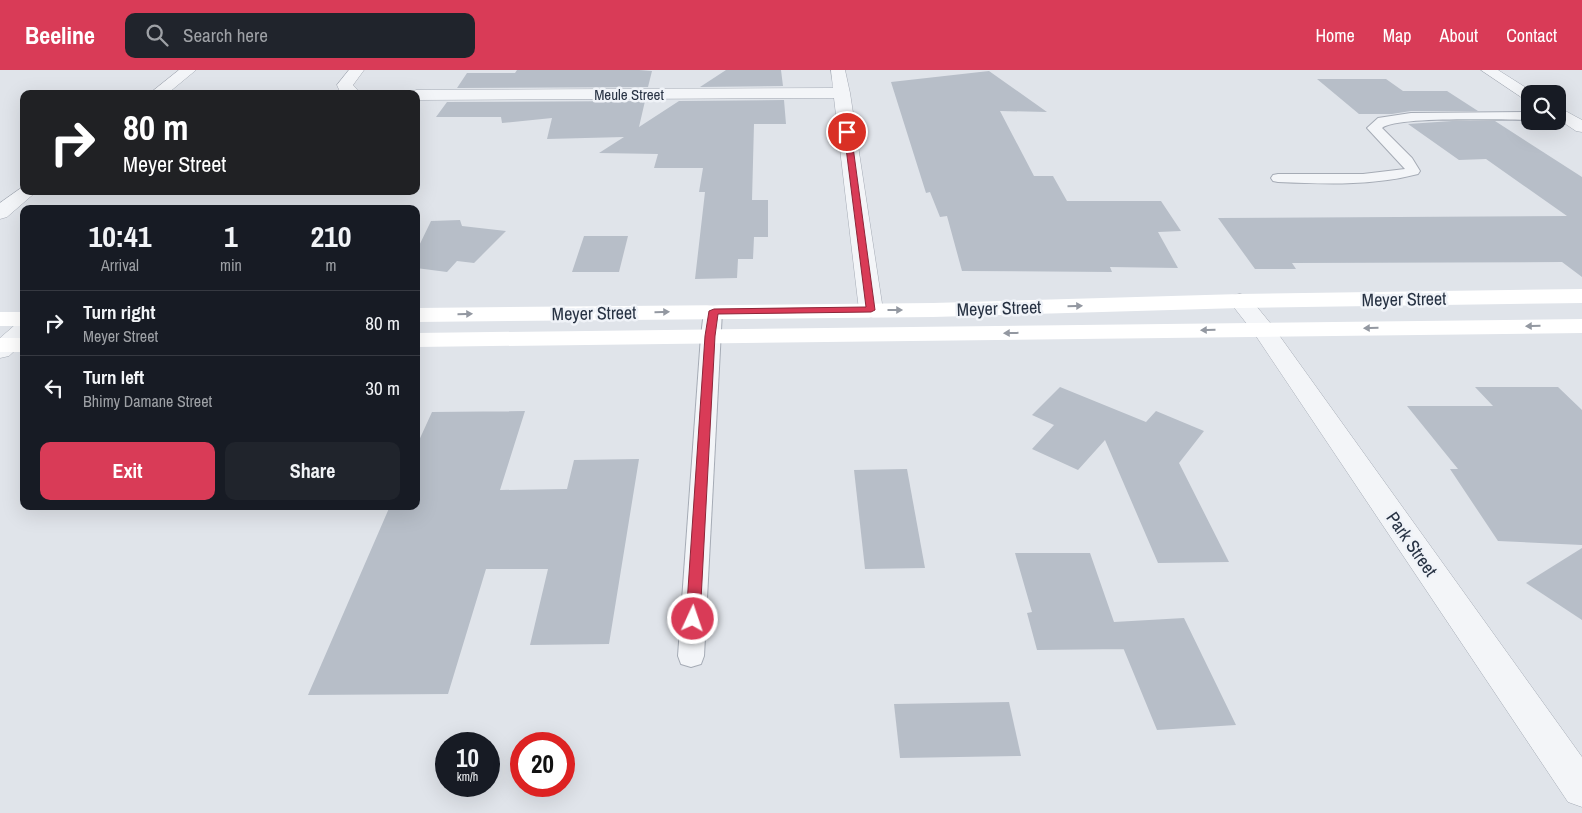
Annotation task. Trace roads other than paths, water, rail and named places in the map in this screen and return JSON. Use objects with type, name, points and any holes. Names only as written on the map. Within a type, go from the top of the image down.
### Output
[{"type":"main road","name":"Meyer Street","points":[[420,315],[933,310],[1240,301],[1582,296]]},
{"type":"main road","points":[[0,319],[20,319]]},
{"type":"main road","points":[[420,340],[1582,326]]},
{"type":"street","points":[[162,90],[189,70]]},
{"type":"street","points":[[346,90],[345,85],[357,70]]},
{"type":"street","points":[[838,70],[871,310]]},
{"type":"street","points":[[1488,70],[1521,90]]},
{"type":"street","points":[[686,94],[688,78]]},
{"type":"street","name":"Meule Street","points":[[420,95],[842,92]]},
{"type":"street","points":[[1566,119],[1582,127]]},
{"type":"street","points":[[0,213],[23,195]]},
{"type":"street","name":"Park Street","points":[[1240,301],[1263,329],[1582,789]]},
{"type":"street","points":[[8,347],[20,334]]},
{"type":"lane","points":[[1278,178],[1366,179],[1394,176],[1413,171],[1407,161],[1374,128],[1383,121],[1411,117],[1521,116]]},
{"type":"lane","points":[[691,656],[710,336],[714,311]]}]
